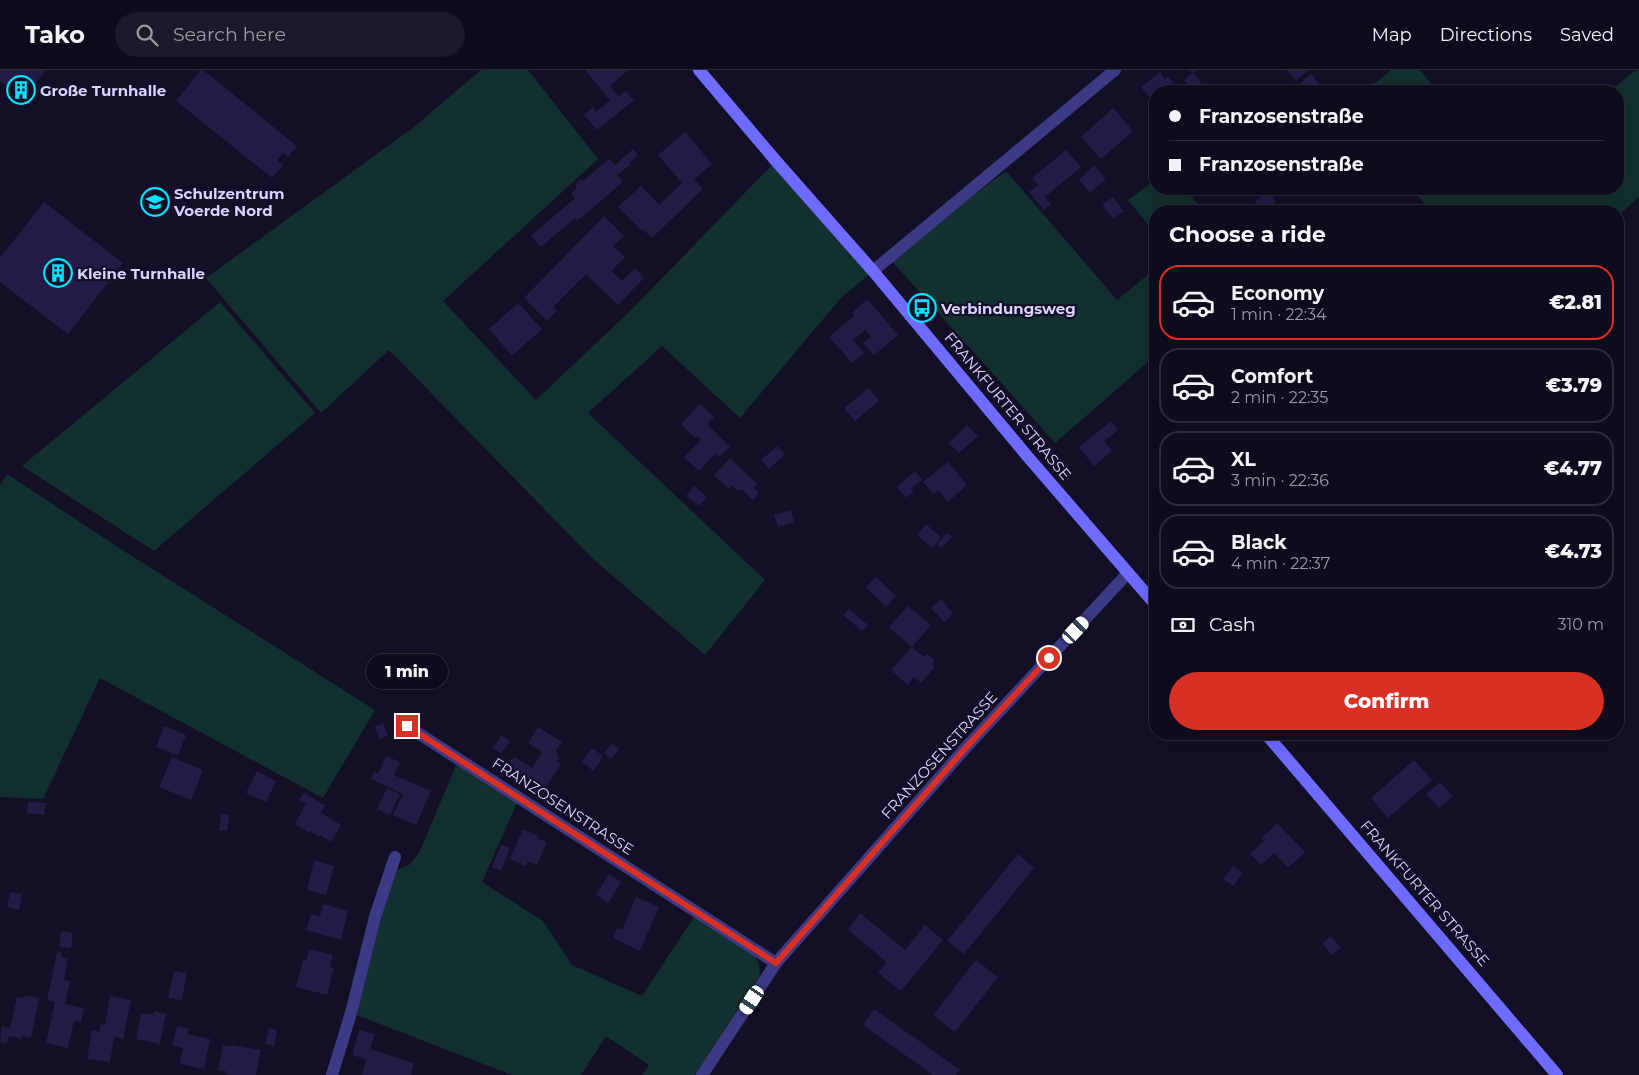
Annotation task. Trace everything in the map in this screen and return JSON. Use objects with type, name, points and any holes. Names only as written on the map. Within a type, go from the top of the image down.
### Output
[{"type":"main road","name":"FRANKFURTER STRASSE","points":[[699,70],[873,271],[1028,457],[1149,597]]},
{"type":"main road","name":"FRANKFURTER STRASSE","points":[[1271,740],[1557,1075]]},
{"type":"street","points":[[873,271],[1115,70]]},
{"type":"street","name":"FRANZOSENSTRASSE","points":[[702,1075],[776,963],[970,743],[1128,573]]},
{"type":"street","name":"FRANZOSENSTRASSE","points":[[407,726],[776,963]]},
{"type":"street","points":[[332,1075],[375,917],[395,857]]},
{"type":"green space","points":[[481,70],[528,70],[598,159],[443,301],[536,400],[630,311],[776,161],[873,271],[840,299],[740,418],[662,346],[588,413],[765,580],[705,655],[592,558],[389,350],[321,413],[206,278],[414,127]]},
{"type":"green space","points":[[1391,70],[1420,70],[1432,85],[1372,85]]},
{"type":"green space","points":[[1636,70],[1639,70],[1639,197],[1624,211],[1624,205],[1426,205],[1417,195],[1624,195],[1624,85],[1617,85]]},
{"type":"green space","points":[[1006,171],[1117,300],[1149,274],[1149,361],[1055,443],[889,258]]},
{"type":"green space","points":[[1149,184],[1149,195],[1190,195],[1198,205],[1149,205],[1149,226],[1128,200]]},
{"type":"green space","points":[[220,302],[315,413],[154,551],[22,466]]},
{"type":"green space","points":[[7,474],[124,551],[375,710],[323,798],[100,678],[43,799],[0,797],[0,485]]},
{"type":"green space","points":[[457,763],[517,803],[482,882],[543,921],[572,965],[642,996],[694,917],[753,954],[760,968],[759,977],[695,1075],[642,1075],[649,1065],[606,1036],[581,1075],[512,1075],[354,1014],[384,903],[398,869],[409,865],[419,853]]},
{"type":"building","name":"Große Turnhalle","points":[[0,70],[46,70],[23,99],[0,81]]},
{"type":"building","points":[[201,70],[297,146],[288,157],[283,153],[277,160],[283,165],[272,178],[176,101]]},
{"type":"building","points":[[587,70],[628,70],[610,86],[619,97],[626,91],[634,100],[597,130],[584,115],[593,107],[596,112],[610,100]]},
{"type":"building","points":[[1190,70],[1196,70],[1193,73],[1203,85],[1189,85],[1184,80],[1192,73]]},
{"type":"building","points":[[1287,70],[1309,70],[1296,81]]},
{"type":"building","points":[[1160,72],[1165,79],[1168,76],[1173,82],[1170,85],[1149,85],[1149,97],[1141,87]]},
{"type":"building","points":[[1311,74],[1320,85],[1300,85]]},
{"type":"building","points":[[1113,108],[1133,131],[1101,159],[1081,137]]},
{"type":"building","points":[[685,132],[712,164],[694,179],[703,189],[652,238],[643,229],[642,231],[618,207],[641,186],[659,205],[682,183],[658,155]]},
{"type":"building","points":[[633,149],[638,155],[629,163],[630,165],[617,175],[623,182],[577,221],[575,218],[541,247],[531,236],[575,198],[571,193],[577,188],[575,185],[581,179],[583,181],[609,159],[615,165]]},
{"type":"building","points":[[1066,150],[1081,167],[1045,197],[1051,204],[1044,210],[1029,192],[1038,185],[1032,178]]},
{"type":"building","points":[[1094,165],[1106,179],[1090,193],[1079,180]]},
{"type":"building","points":[[1263,195],[1271,195],[1276,202],[1271,205],[1258,205],[1255,201]]},
{"type":"building","points":[[1113,197],[1124,211],[1113,219],[1102,205]]},
{"type":"building","name":"Kleine Turnhalle","points":[[44,202],[123,263],[68,334],[0,282],[0,258]]},
{"type":"building","points":[[604,216],[624,236],[613,246],[625,257],[611,271],[622,281],[635,268],[644,278],[618,305],[586,274],[553,307],[557,311],[547,321],[524,298]]},
{"type":"building","points":[[867,299],[898,335],[874,355],[863,343],[871,337],[865,330],[853,340],[864,353],[852,363],[829,337],[854,316],[852,313]]},
{"type":"building","points":[[518,303],[542,329],[512,356],[489,329]]},
{"type":"building","points":[[869,388],[879,401],[855,421],[844,408]]},
{"type":"building","points":[[700,404],[714,417],[707,424],[730,447],[719,457],[715,454],[699,471],[684,457],[701,440],[697,436],[695,438],[681,424]]},
{"type":"building","points":[[1111,421],[1118,430],[1104,441],[1112,451],[1094,466],[1079,447]]},
{"type":"building","points":[[967,425],[978,436],[959,453],[949,443]]},
{"type":"building","points":[[777,446],[785,454],[769,469],[761,460]]},
{"type":"building","points":[[730,458],[757,484],[754,488],[759,493],[753,500],[741,489],[738,491],[732,485],[729,489],[714,475]]},
{"type":"building","points":[[948,462],[967,485],[948,502],[938,490],[933,494],[923,482]]},
{"type":"building","points":[[915,471],[922,480],[911,488],[914,491],[906,498],[897,487]]},
{"type":"building","points":[[694,486],[707,497],[699,506],[686,496]]},
{"type":"building","points":[[791,510],[794,522],[778,527],[774,515]]},
{"type":"building","points":[[926,524],[941,537],[932,548],[917,535]]},
{"type":"building","points":[[947,533],[952,537],[942,548],[937,544]]},
{"type":"building","points":[[876,577],[896,596],[886,607],[866,587]]},
{"type":"building","points":[[941,599],[953,614],[944,622],[931,608]]},
{"type":"building","points":[[908,606],[931,625],[912,647],[889,627]]},
{"type":"building","points":[[849,609],[868,625],[862,631],[843,615]]},
{"type":"building","points":[[912,647],[924,657],[927,654],[935,661],[932,664],[935,667],[921,683],[914,677],[908,685],[891,670]]},
{"type":"building","points":[[383,723],[388,735],[380,739],[375,727]]},
{"type":"building","points":[[164,726],[186,735],[178,756],[156,747]]},
{"type":"building","points":[[538,727],[562,742],[556,750],[559,759],[557,761],[561,764],[544,790],[508,767],[514,757],[532,768],[542,752],[528,743]]},
{"type":"building","points":[[501,735],[510,741],[501,754],[493,748]]},
{"type":"building","points":[[612,743],[619,749],[611,759],[604,753]]},
{"type":"building","points":[[592,748],[603,756],[593,771],[582,762]]},
{"type":"building","points":[[386,756],[400,762],[394,775],[431,791],[416,825],[393,815],[403,794],[371,779],[374,772],[378,774]]},
{"type":"building","points":[[172,757],[203,770],[191,800],[159,787]]},
{"type":"building","points":[[1414,760],[1432,780],[1388,818],[1371,798]]},
{"type":"building","points":[[257,771],[276,781],[266,802],[246,793]]},
{"type":"building","points":[[1440,782],[1453,796],[1439,808],[1426,794]]},
{"type":"building","points":[[387,788],[400,794],[390,815],[377,809]]},
{"type":"building","points":[[304,793],[325,805],[321,813],[341,825],[331,842],[320,835],[319,837],[310,831],[309,833],[295,824],[306,804],[299,800]]},
{"type":"building","points":[[28,802],[46,803],[44,815],[27,813]]},
{"type":"building","points":[[221,814],[229,815],[227,831],[219,830]]},
{"type":"building","points":[[1277,823],[1305,852],[1288,868],[1274,853],[1261,865],[1250,854],[1264,841],[1261,839]]},
{"type":"building","points":[[523,829],[547,842],[537,865],[528,861],[526,866],[510,859]]},
{"type":"building","points":[[501,844],[510,848],[501,871],[492,867]]},
{"type":"building","points":[[1018,854],[1034,868],[964,954],[947,941]]},
{"type":"building","points":[[314,860],[334,866],[326,895],[307,890]]},
{"type":"building","points":[[1233,866],[1243,873],[1233,886],[1223,879]]},
{"type":"building","points":[[609,874],[621,882],[608,903],[596,895]]},
{"type":"building","points":[[10,892],[22,894],[19,910],[7,907]]},
{"type":"building","points":[[636,897],[659,907],[640,951],[613,938],[617,928],[622,930]]},
{"type":"building","points":[[323,904],[348,911],[341,940],[306,930],[311,914],[320,916]]},
{"type":"building","points":[[860,913],[905,950],[925,925],[943,940],[901,991],[878,973],[887,962],[848,930]]},
{"type":"building","points":[[61,931],[73,933],[71,948],[59,947]]},
{"type":"building","points":[[1331,936],[1341,948],[1332,955],[1322,943]]},
{"type":"building","points":[[309,949],[333,955],[330,967],[334,968],[327,995],[296,987],[303,960],[306,961]]},
{"type":"building","points":[[57,952],[62,953],[61,957],[68,958],[64,980],[70,981],[65,1004],[84,1008],[81,1022],[74,1020],[68,1048],[46,1043],[55,1002],[47,1000]]},
{"type":"building","points":[[976,960],[998,977],[955,1032],[933,1015]]},
{"type":"building","points":[[174,971],[187,973],[182,1000],[168,998]]},
{"type":"building","points":[[25,995],[39,998],[31,1038],[22,1036],[22,1039],[9,1036],[7,1043],[0,1042],[2,1026],[10,1028],[17,997],[24,998]]},
{"type":"building","points":[[110,996],[131,1000],[123,1039],[114,1037],[110,1062],[87,1059],[92,1030],[99,1032],[101,1024],[105,1025]]},
{"type":"building","points":[[874,1009],[960,1070],[956,1075],[933,1075],[863,1025]]},
{"type":"building","points":[[154,1011],[166,1014],[160,1044],[136,1039],[141,1013],[153,1015]]},
{"type":"building","points":[[177,1026],[188,1028],[187,1034],[210,1039],[204,1069],[180,1064],[183,1048],[172,1046]]},
{"type":"building","points":[[269,1028],[277,1030],[274,1046],[265,1044]]},
{"type":"building","points":[[359,1030],[375,1034],[370,1049],[414,1063],[411,1075],[362,1075],[366,1059],[352,1055]]},
{"type":"building","points":[[223,1045],[261,1050],[256,1075],[231,1075],[226,1074],[226,1071],[218,1070]]},
{"type":"place","name":"Große Turnhalle","points":[[21,90]]},
{"type":"place","name":"Schulzentrum Voerde Nord","points":[[155,202]]},
{"type":"place","name":"Kleine Turnhalle","points":[[58,273]]},
{"type":"place","name":"Verbindungsweg","points":[[922,308]]},
{"type":"route","points":[[407,726],[776,963],[970,743],[1049,658]]}]
